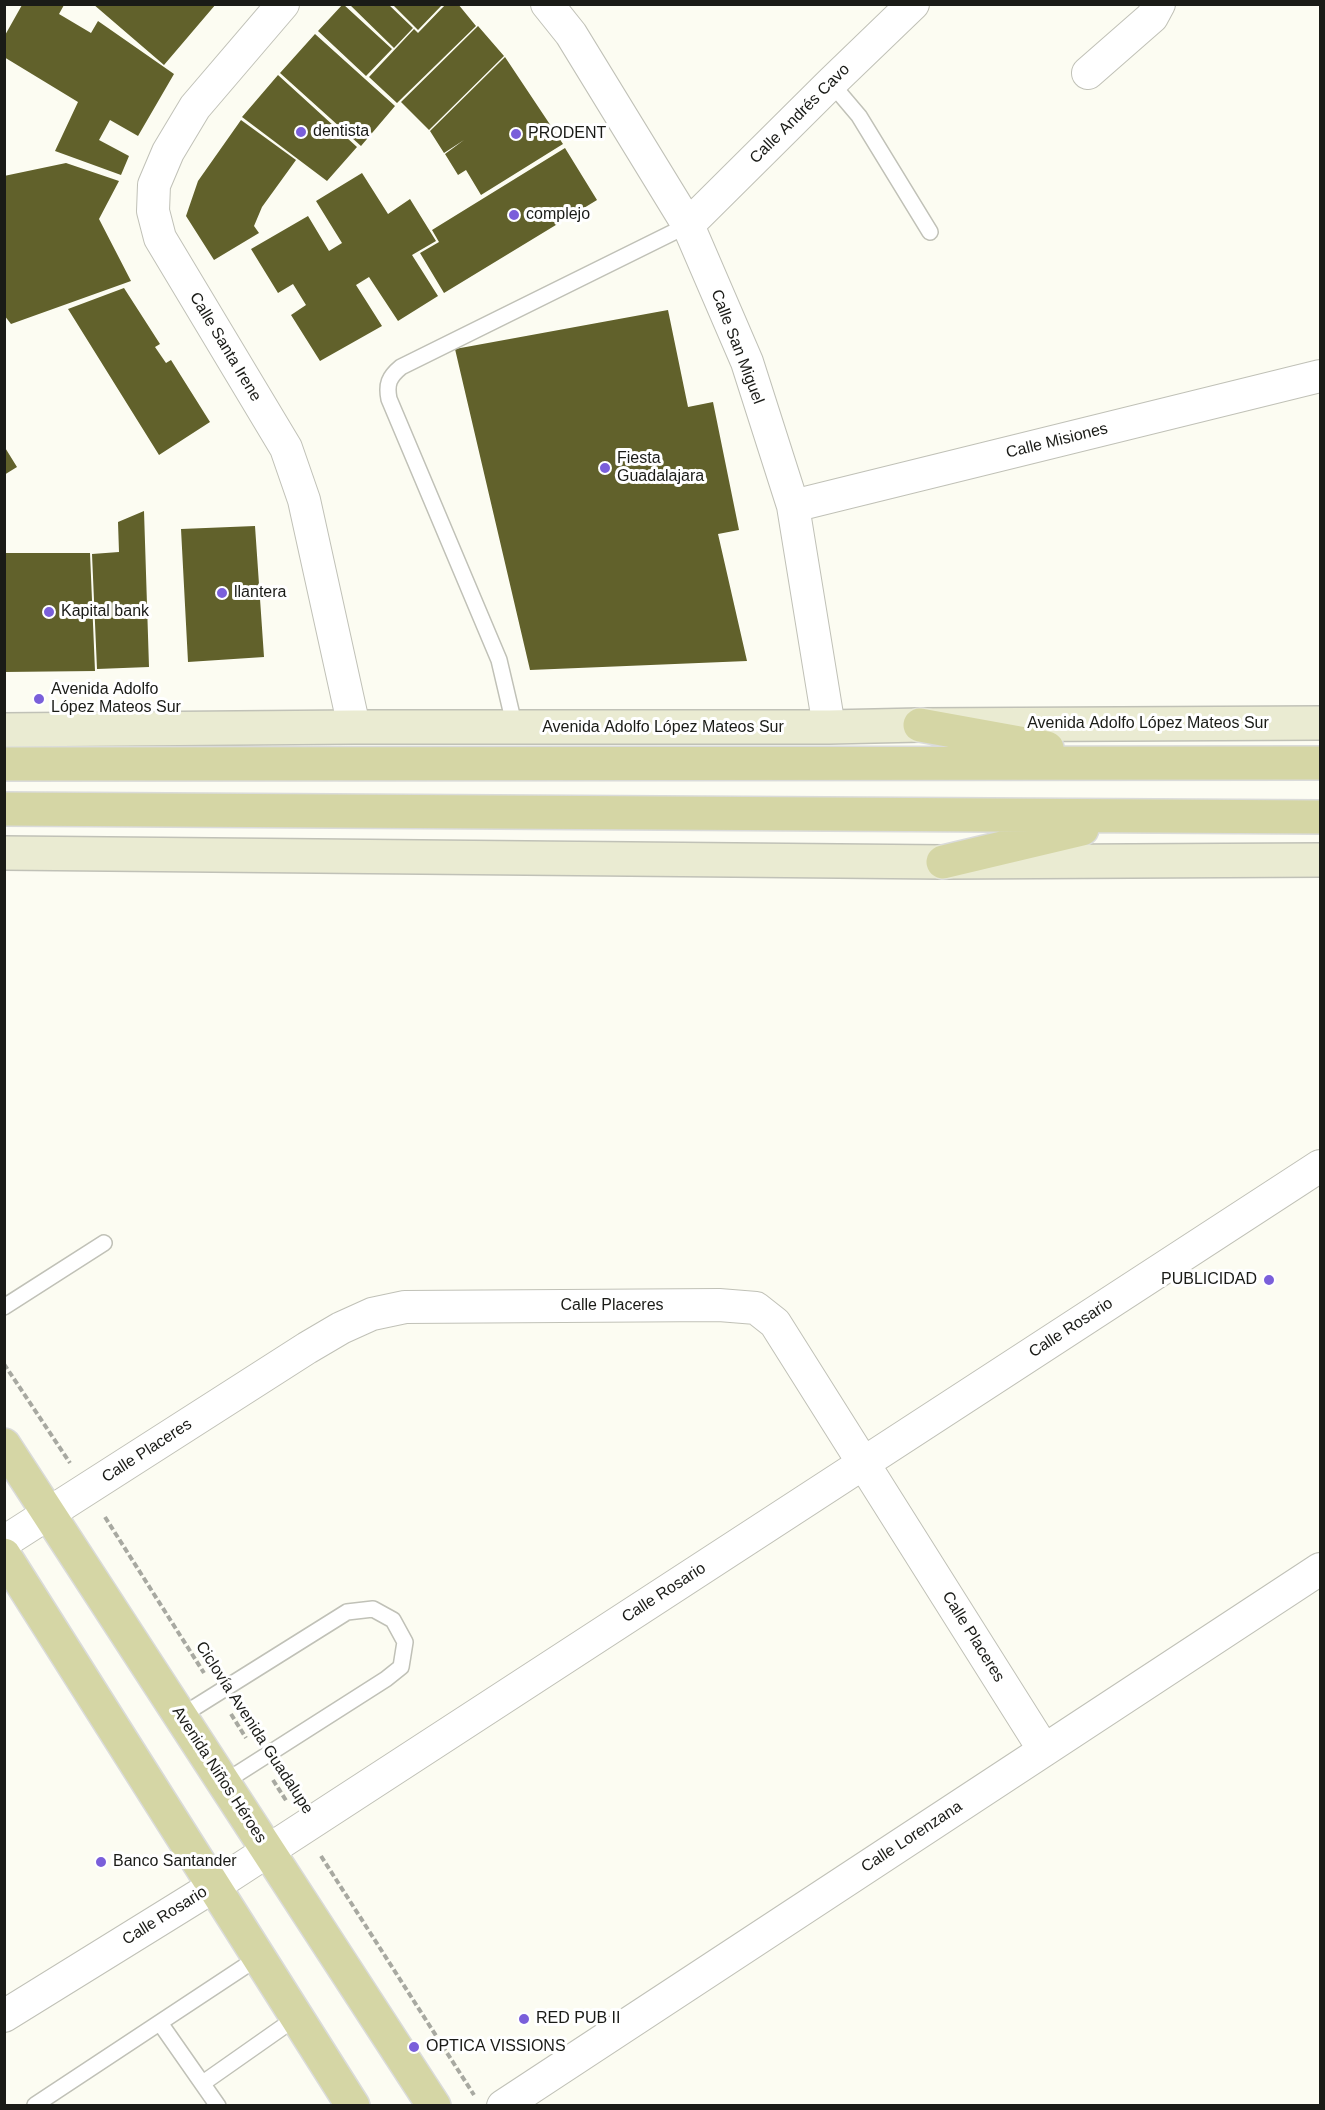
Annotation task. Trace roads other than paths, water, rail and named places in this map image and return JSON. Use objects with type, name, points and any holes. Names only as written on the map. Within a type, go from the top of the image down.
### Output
[{"type":"main road","name":"Avenida Adolfo López Mateos Sur","points":[[4,730],[1320,723]]},
{"type":"main road","points":[[920,725],[1129,764]]},
{"type":"main road","points":[[4,765],[1320,763]]},
{"type":"main road","points":[[4,809],[1320,817]]},
{"type":"main road","points":[[943,862],[1133,816]]},
{"type":"main road","points":[[4,853],[943,862],[1320,860]]},
{"type":"main road","name":"Avenida Niños Héroes","points":[[4,1445],[434,2106]]},
{"type":"main road","points":[[4,1555],[353,2106]]},
{"type":"street","name":"Calle Santa Irene","points":[[283,4],[195,107],[168,152],[154,185],[153,211],[160,238],[286,448],[304,500],[354,727]]},
{"type":"street","name":"Calle San Miguel","points":[[547,4],[571,34],[688,225],[747,362],[793,506],[829,727]]},
{"type":"street","name":"Calle Andrés Cavo","points":[[688,225],[913,4]]},
{"type":"street","points":[[1088,73],[1152,17],[1159,4]]},
{"type":"street","name":"Calle Misiones","points":[[793,506],[1320,376]]},
{"type":"street","name":"Calle Rosario","points":[[4,2016],[214,1886],[1320,1166]]},
{"type":"street","name":"Calle Placeres","points":[[4,1542],[307,1348],[340,1328],[372,1314],[405,1307],[719,1305],[756,1308],[775,1323],[1044,1750]]},
{"type":"street","name":"Calle Lorenzana","points":[[489,2101],[1044,1750],[1320,1569]]},
{"type":"lane","points":[[831,83],[859,116],[930,232]]},
{"type":"lane","points":[[515,729],[499,660],[389,399],[387,387],[391,375],[401,367],[688,225]]},
{"type":"lane","points":[[4,1307],[104,1243]]},
{"type":"lane","points":[[181,1716],[347,1612],[373,1609],[393,1620],[405,1642],[401,1667],[386,1679],[224,1783]]},
{"type":"lane","points":[[35,2105],[259,1957]]},
{"type":"lane","points":[[203,2084],[297,2017]]},
{"type":"lane","points":[[160,2023],[218,2106]]},
{"type":"place","name":"dentista","points":[[301,132]]},
{"type":"place","name":"PRODENT","points":[[516,134]]},
{"type":"place","name":"complejo","points":[[514,215]]},
{"type":"place","name":"Fiesta Guadalajara","points":[[605,468]]},
{"type":"place","name":"llantera","points":[[222,593]]},
{"type":"place","name":"Kapital bank","points":[[49,612]]},
{"type":"place","name":"Avenida Adolfo López Mateos Sur","points":[[39,699]]},
{"type":"place","name":"PUBLICIDAD","points":[[1269,1280]]},
{"type":"place","name":"Banco Santander","points":[[101,1862]]},
{"type":"place","name":"RED PUB II","points":[[524,2019]]},
{"type":"place","name":"OPTICA VISSIONS","points":[[414,2047]]}]
